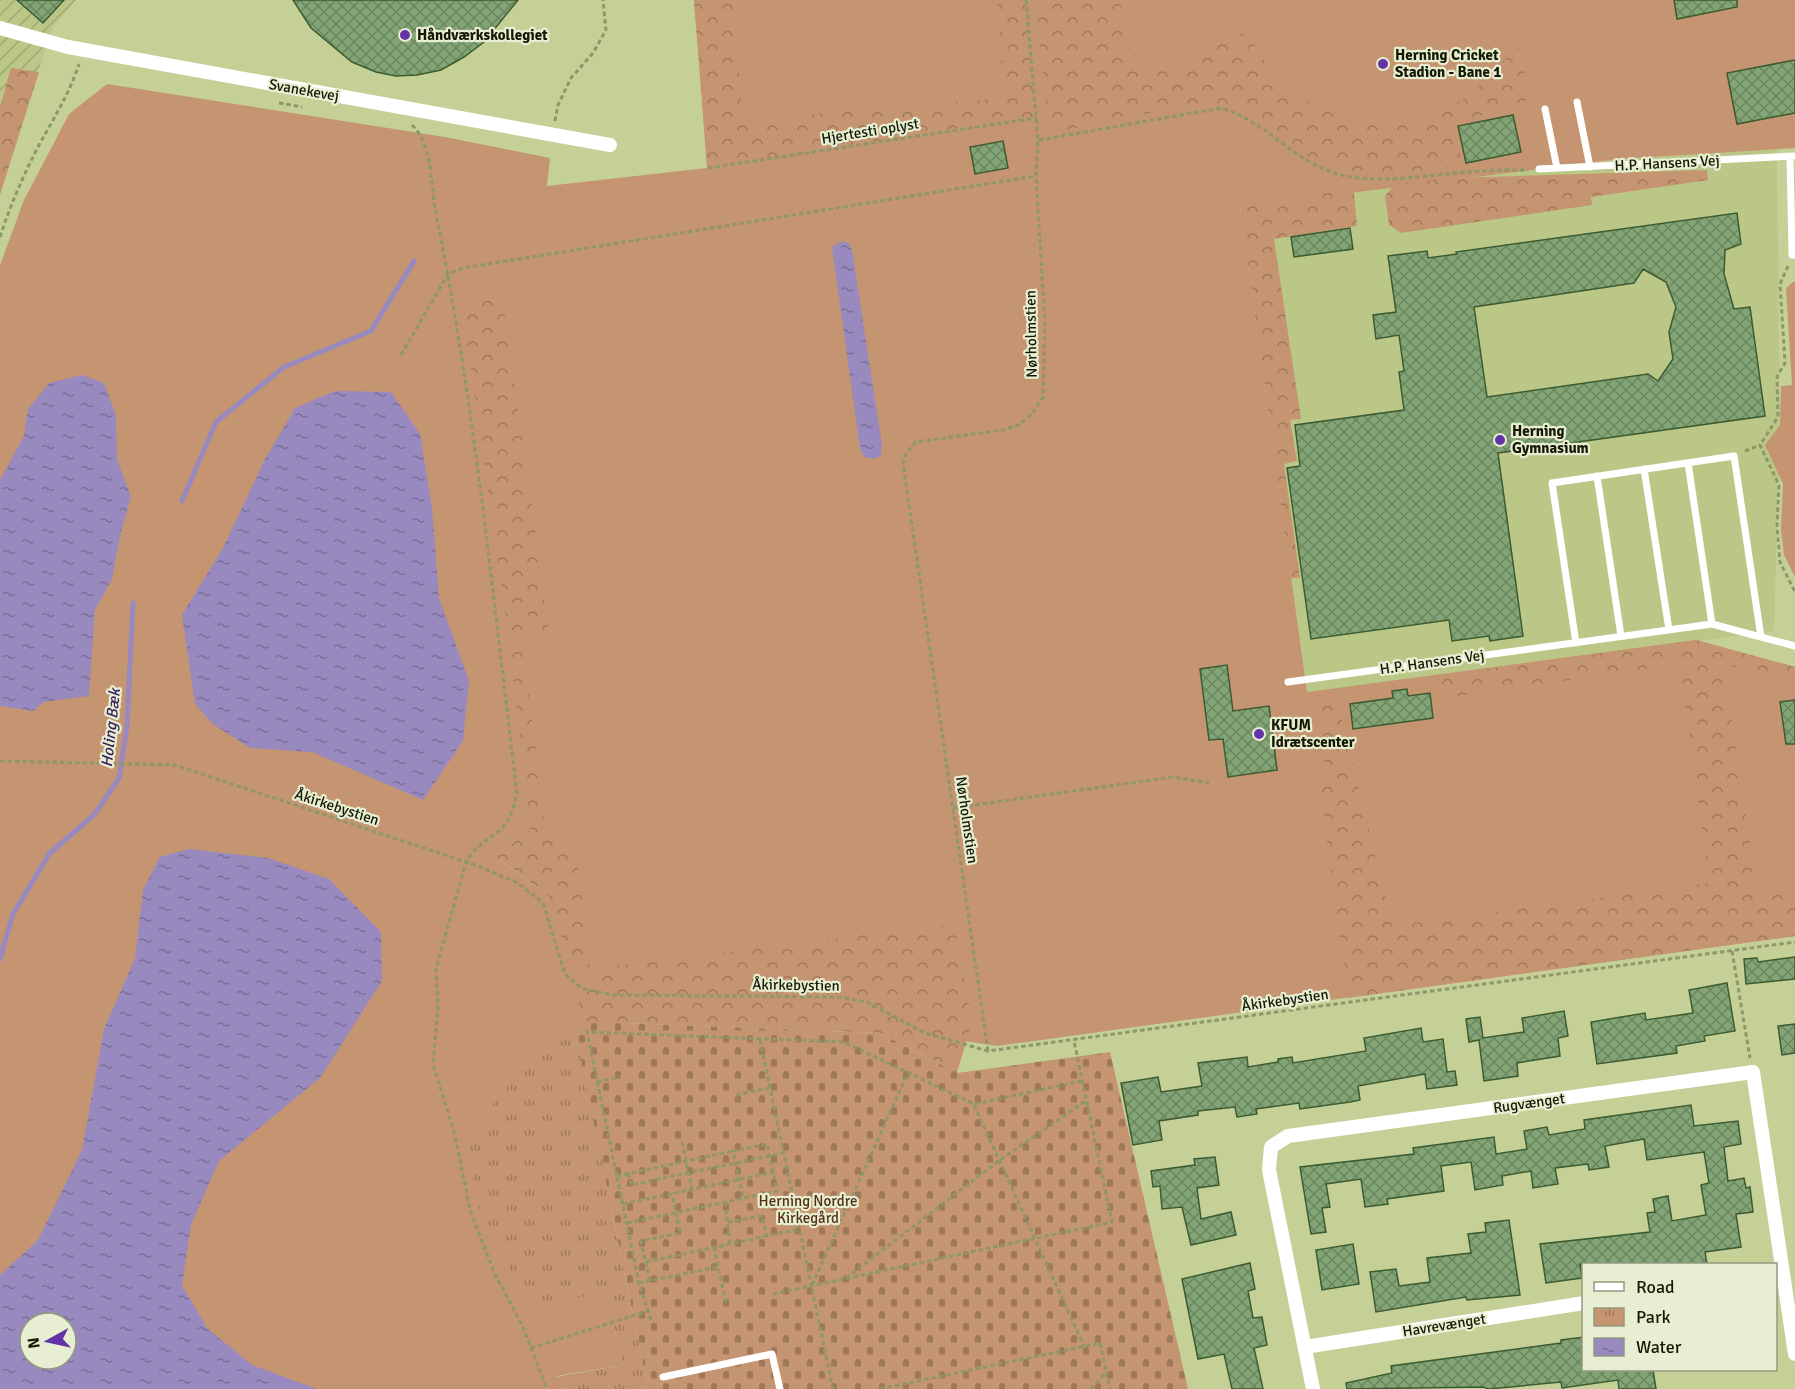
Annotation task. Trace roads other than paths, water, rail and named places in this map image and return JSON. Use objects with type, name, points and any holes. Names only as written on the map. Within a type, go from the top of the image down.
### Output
[{"type":"street","name":"Svanekevej","points":[[0,28],[68,47],[610,145]]},
{"type":"street","name":"Rugvænget","points":[[1313,1389],[1269,1170],[1271,1147],[1288,1136],[1753,1072],[1779,1272]]},
{"type":"street","points":[[1779,1272],[1795,1354]]},
{"type":"street","name":"Havrevænget","points":[[1305,1347],[1582,1303]]},
{"type":"lane","points":[[1577,102],[1590,167]]},
{"type":"lane","points":[[1545,108],[1557,168]]},
{"type":"lane","points":[[1792,156],[1794,255]]},
{"type":"lane","name":"H.P. Hansens Vej","points":[[1539,169],[1792,156]]},
{"type":"lane","points":[[1576,643],[1552,483],[1734,456],[1761,637]]},
{"type":"lane","points":[[1688,463],[1712,624]]},
{"type":"lane","points":[[1644,469],[1669,630]]},
{"type":"lane","points":[[1597,476],[1621,636]]},
{"type":"lane","name":"H.P. Hansens Vej","points":[[1288,682],[1712,624],[1795,646]]},
{"type":"lane","points":[[663,1377],[772,1354],[780,1389]]},
{"type":"water","points":[[843,241],[849,244],[852,250],[882,445],[881,455],[875,459],[864,457],[860,448],[832,247]]},
{"type":"water","points":[[82,375],[104,383],[116,415],[117,459],[131,497],[120,536],[112,579],[95,610],[89,696],[44,702],[33,711],[0,706],[0,480],[24,436],[28,409],[49,383]]},
{"type":"water","points":[[335,391],[391,392],[420,434],[432,507],[439,598],[469,681],[463,741],[423,800],[312,752],[250,748],[213,724],[195,704],[182,615],[224,546],[264,461],[295,408]]},
{"type":"water","points":[[189,849],[268,858],[329,879],[381,932],[382,981],[320,1078],[219,1161],[191,1225],[182,1285],[207,1328],[252,1365],[317,1389],[0,1389],[0,1275],[38,1240],[82,1150],[104,1029],[135,958],[143,890],[160,857]]},
{"type":"waterway","name":"Holing Bæk","points":[[182,501],[216,422],[284,367],[371,331],[414,261]]},
{"type":"waterway","name":"Holing Bæk","points":[[0,959],[13,914],[49,854],[94,815],[119,778],[127,726],[133,603]]},
{"type":"place","name":"Håndværkskollegiet","points":[[405,35]]},
{"type":"place","name":"Herning Cricket Stadion - Bane 1","points":[[1383,64]]},
{"type":"place","name":"Herning Gymnasium","points":[[1500,440]]},
{"type":"place","name":"KFUM Idrætscenter","points":[[1259,734]]},
{"type":"park label","name":"Herning Nordre Kirkegård","points":[[808,1210]]}]
